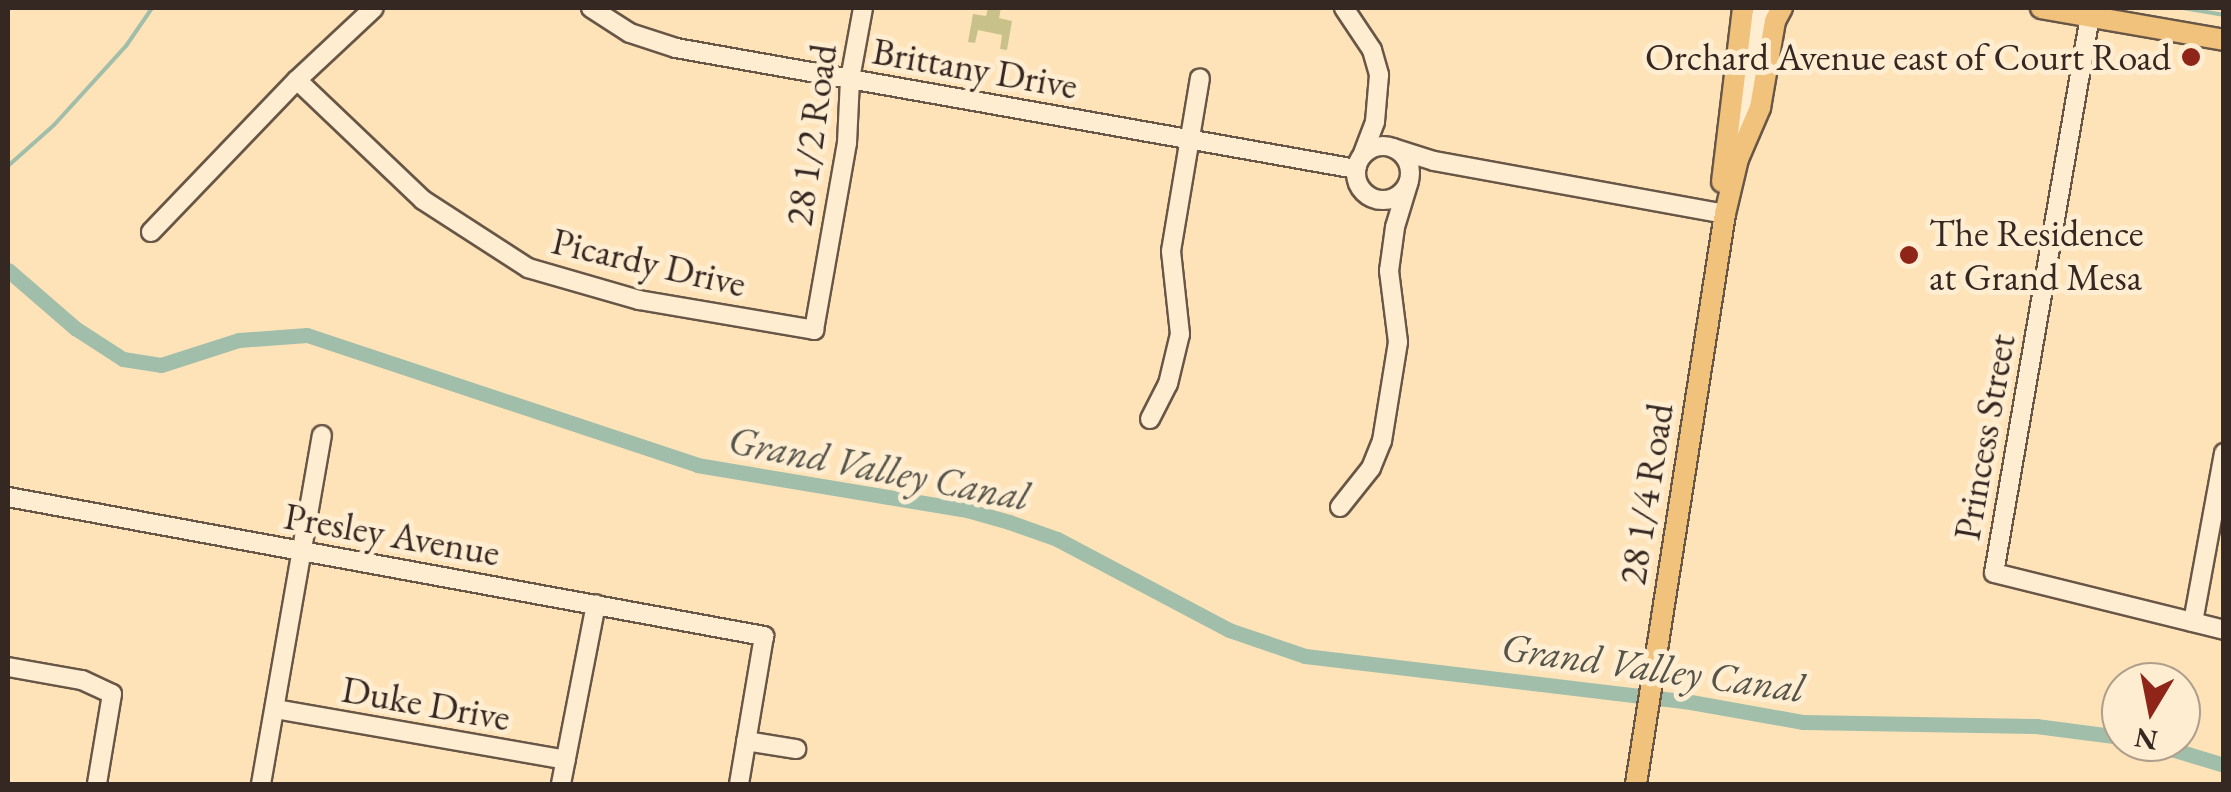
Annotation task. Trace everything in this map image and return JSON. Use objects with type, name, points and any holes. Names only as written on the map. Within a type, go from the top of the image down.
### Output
[{"type":"main road","name":"28 1/4 Road","points":[[1725,214],[1722,165],[1744,8]]},
{"type":"main road","points":[[1738,159],[1760,108],[1775,21],[1782,8]]},
{"type":"main road","points":[[2041,8],[2224,40]]},
{"type":"main road","name":"28 1/4 Road","points":[[1636,784],[1725,214],[1738,159]]},
{"type":"street","points":[[151,232],[296,80],[374,8]]},
{"type":"street","name":"Brittany Drive","points":[[591,8],[650,41],[1188,139],[1359,162]]},
{"type":"street","name":"28 1/2 Road","points":[[814,330],[847,142],[850,79],[863,8]]},
{"type":"street","points":[[1344,8],[1372,50],[1379,75],[1376,122],[1359,162],[1360,187],[1373,199],[1391,200],[1410,181]]},
{"type":"street","name":"28 1/4 Road","points":[[1738,159],[1762,8]]},
{"type":"street","name":"Princess Street","points":[[2090,16],[1994,574],[2194,622]]},
{"type":"street","points":[[1150,419],[1168,384],[1180,334],[1171,251],[1200,78]]},
{"type":"street","name":"Picardy Drive","points":[[296,80],[423,200],[528,268],[639,300],[814,330]]},
{"type":"street","points":[[1359,162],[1374,148],[1393,148],[1434,161],[1725,214]]},
{"type":"street","points":[[1340,507],[1370,468],[1382,441],[1398,342],[1389,271],[1396,226],[1410,181],[1406,158],[1393,148]]},
{"type":"street","points":[[261,784],[322,435]]},
{"type":"street","points":[[2224,453],[2194,622],[2224,630]]},
{"type":"street","name":"Presley Avenue","points":[[8,497],[764,636],[746,741]]},
{"type":"street","points":[[561,784],[596,604]]},
{"type":"street","points":[[8,667],[82,680],[112,694],[97,784]]},
{"type":"street","name":"Duke Drive","points":[[275,709],[566,760]]},
{"type":"street","points":[[738,784],[746,741],[796,750]]},
{"type":"shaded area","points":[[988,8],[1001,8],[999,18],[1012,21],[1007,50],[1000,49],[1002,35],[978,30],[975,43],[968,42],[973,14],[986,16]]},
{"type":"waterway","points":[[8,166],[54,125],[126,46],[152,8]]},
{"type":"waterway","points":[[2183,8],[2224,15]]},
{"type":"waterway","name":"Grand Valley Canal","points":[[8,270],[75,328],[123,359],[161,365],[239,340],[307,335],[697,465],[967,510],[1009,522],[1057,539],[1229,630],[1305,656],[1685,701],[1803,722],[2036,726],[2101,734]]},
{"type":"waterway","name":"Grand Valley Canal","points":[[2201,758],[2224,765]]},
{"type":"place","name":"Orchard Avenue east of Court Road","points":[[2191,57]]},
{"type":"place","name":"The Residence at Grand Mesa","points":[[1909,255]]}]
